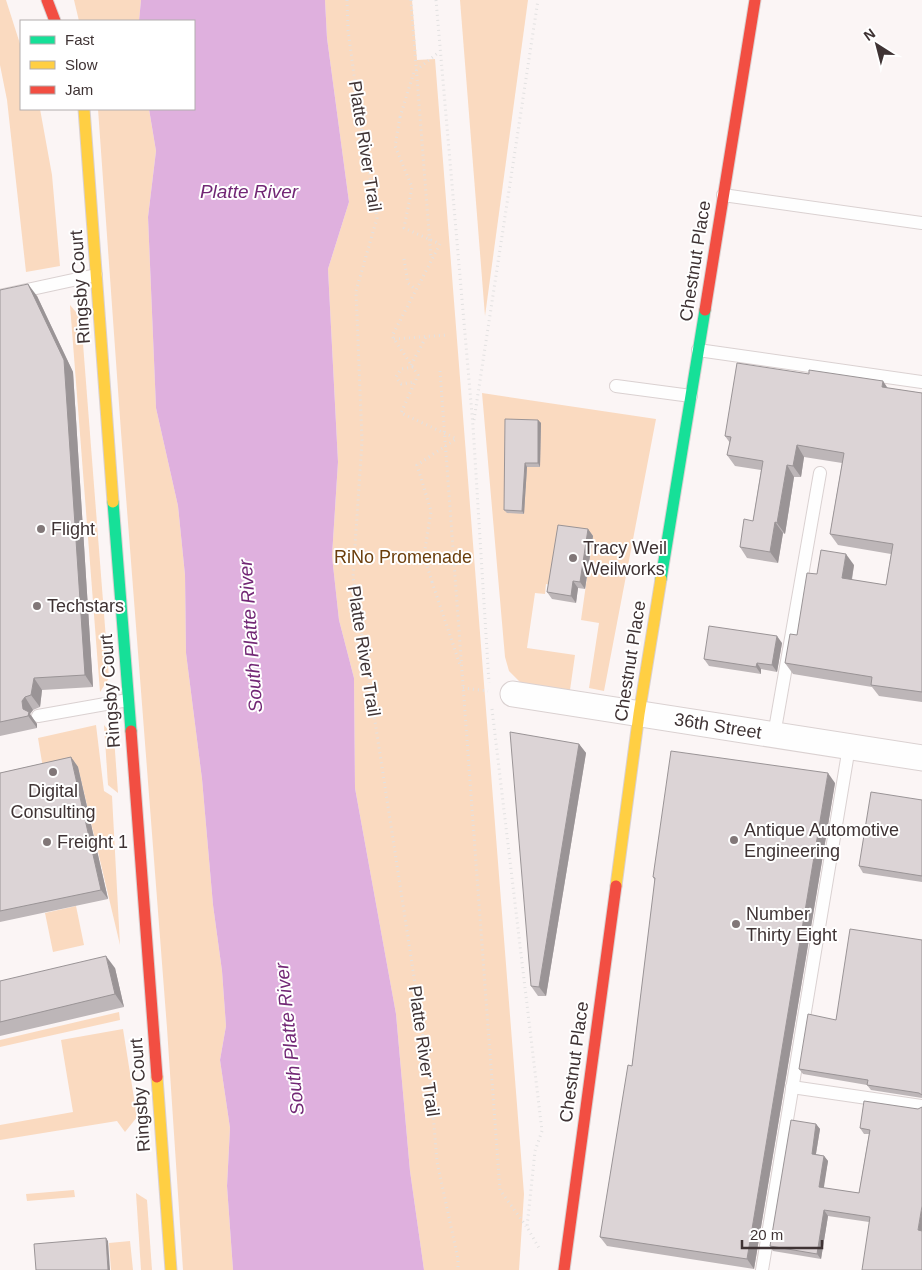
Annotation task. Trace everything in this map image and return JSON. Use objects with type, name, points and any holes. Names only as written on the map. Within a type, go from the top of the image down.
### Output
[{"type":"street","points":[[48,0],[55,20]]},
{"type":"street","name":"Chestnut Place","points":[[564,1270],[639,714],[755,0]]},
{"type":"street","name":"Ringsby Court","points":[[84,110],[171,1270]]},
{"type":"street","name":"36th Street","points":[[498,695],[639,714],[922,758]]},
{"type":"lane","points":[[724,195],[922,223]]},
{"type":"lane","points":[[0,296],[96,275]]},
{"type":"lane","points":[[698,350],[922,382]]},
{"type":"lane","points":[[616,386],[691,396]]},
{"type":"lane","points":[[774,735],[820,472]]},
{"type":"lane","points":[[38,716],[128,700]]},
{"type":"lane","points":[[762,1270],[849,747]]},
{"type":"lane","points":[[792,1087],[922,1106]]},
{"type":"path","name":"Platte River Trail","points":[[347,0],[348,30],[357,101],[377,218],[356,291],[362,441],[353,577],[431,1088],[437,1162],[458,1259],[458,1270]]},
{"type":"path","points":[[411,0],[431,258]]},
{"type":"path","points":[[436,0],[498,695],[542,1131],[535,1151],[527,1227]]},
{"type":"path","points":[[473,426],[538,0]]},
{"type":"path","points":[[440,52],[414,72],[400,117],[395,146],[412,187],[404,228],[440,244],[392,336],[418,375],[402,413],[457,439],[417,465],[431,511],[424,556],[462,670]]},
{"type":"path","points":[[404,259],[408,283],[416,290]]},
{"type":"path","points":[[394,339],[448,335]]},
{"type":"path","points":[[415,382],[401,384],[396,377],[401,369],[412,366],[426,337]]},
{"type":"path","points":[[440,371],[500,1190],[527,1227],[541,1253]]},
{"type":"green space","points":[[0,0],[6,0],[20,44],[20,110],[40,110],[52,175],[60,266],[26,272],[7,100],[0,65]]},
{"type":"green space","points":[[74,0],[141,0],[139,20],[79,20]]},
{"type":"green space","name":"RiNo Promenade","points":[[325,0],[412,0],[417,60],[435,59],[524,1194],[519,1270],[424,1270],[410,1171],[396,1014],[355,788],[354,678],[339,620],[332,556],[338,462],[328,269],[349,202],[327,38]]},
{"type":"green space","points":[[460,0],[528,0],[485,316]]},
{"type":"green space","points":[[98,110],[149,110],[156,151],[148,217],[156,408],[178,506],[185,575],[186,653],[202,779],[213,905],[222,971],[226,1026],[220,1060],[230,1128],[227,1186],[233,1270],[183,1270],[167,1028]]},
{"type":"green space","points":[[70,305],[81,318],[109,678],[100,692]]},
{"type":"green space","points":[[482,393],[656,419],[604,691],[589,688],[599,623],[581,620],[593,535],[562,531],[554,586],[546,584],[545,594],[535,593],[527,648],[575,655],[570,690],[521,683],[509,671],[505,657]]},
{"type":"green space","points":[[96,725],[104,791],[112,796],[120,945],[78,767],[44,774],[38,738]]},
{"type":"green space","points":[[104,725],[114,737],[118,793],[108,785]]},
{"type":"green space","points":[[76,906],[84,945],[53,952],[45,913]]},
{"type":"green space","points":[[119,1012],[120,1020],[0,1047],[0,1040]]},
{"type":"green space","points":[[123,1029],[137,1117],[125,1132],[117,1121],[0,1140],[0,1125],[73,1112],[61,1040]]},
{"type":"green space","points":[[74,1190],[75,1197],[27,1201],[26,1194]]},
{"type":"green space","points":[[136,1193],[147,1200],[152,1270],[141,1270]]},
{"type":"green space","points":[[130,1241],[133,1270],[111,1270],[109,1243]]},
{"type":"water","name":"Platte River","points":[[141,0],[325,0],[327,38],[349,202],[328,269],[338,462],[332,556],[339,620],[354,678],[355,788],[396,1014],[410,1171],[424,1270],[233,1270],[227,1186],[230,1128],[220,1060],[226,1026],[222,971],[213,905],[202,779],[186,653],[185,575],[178,506],[156,408],[148,217],[156,151],[149,110],[195,110],[195,20],[139,20]]},
{"type":"building","name":"Flight","points":[[28,284],[64,360],[85,675],[34,678],[31,695],[25,697],[22,701],[23,709],[29,712],[28,716],[0,722],[0,290]]},
{"type":"building","points":[[737,363],[809,374],[809,370],[883,381],[882,387],[922,393],[922,692],[871,685],[872,677],[785,663],[790,634],[797,635],[807,573],[817,574],[821,550],[846,554],[842,578],[886,585],[893,544],[830,534],[844,453],[797,445],[793,466],[787,465],[770,552],[740,547],[744,519],[753,521],[763,461],[727,455],[731,437],[725,436]]},
{"type":"building","points":[[505,419],[538,420],[538,463],[525,463],[522,511],[504,510]]},
{"type":"building","points":[[558,525],[588,529],[580,582],[573,581],[571,596],[547,592]]},
{"type":"building","points":[[709,626],[777,636],[772,665],[757,663],[756,667],[704,659]]},
{"type":"building","points":[[510,732],[579,744],[539,987],[531,986]]},
{"type":"building","points":[[671,751],[828,773],[747,1259],[600,1237],[628,1065],[632,1066],[655,878],[653,877]]},
{"type":"building","name":"Freight 1","points":[[71,757],[101,890],[0,911],[0,773]]},
{"type":"building","points":[[871,792],[922,800],[922,876],[859,866]]},
{"type":"building","points":[[850,929],[922,940],[922,1095],[867,1085],[868,1080],[799,1069],[808,1014],[836,1020]]},
{"type":"building","points":[[106,956],[115,994],[0,1022],[0,981]]},
{"type":"building","points":[[864,1101],[918,1109],[922,1107],[922,1206],[918,1230],[922,1231],[922,1270],[862,1270],[870,1217],[824,1210],[817,1254],[770,1246],[791,1120],[816,1124],[812,1154],[824,1156],[819,1187],[859,1193],[870,1130],[860,1128]]},
{"type":"building","points":[[106,1238],[108,1270],[36,1270],[34,1244]]},
{"type":"traffic: fast","points":[[661,579],[705,310]]},
{"type":"traffic: fast","points":[[113,502],[131,731]]},
{"type":"traffic: slow","points":[[84,110],[113,502]]},
{"type":"traffic: slow","points":[[616,886],[639,714],[661,579]]},
{"type":"traffic: slow","points":[[157,1077],[171,1270]]},
{"type":"traffic: jam","points":[[47,0],[55,20]]},
{"type":"traffic: jam","points":[[705,310],[755,0]]},
{"type":"traffic: jam","points":[[131,731],[157,1077]]},
{"type":"traffic: jam","points":[[564,1270],[616,886]]},
{"type":"place","name":"Flight","points":[[41,529]]},
{"type":"place","name":"Tracy Weil Weilworks","points":[[573,558]]},
{"type":"place","name":"Techstars","points":[[37,606]]},
{"type":"place","name":"Digital Consulting","points":[[53,772]]},
{"type":"place","name":"Antique Automotive Engineering","points":[[734,840]]},
{"type":"place","name":"Freight 1","points":[[47,842]]},
{"type":"place","name":"Number Thirty Eight","points":[[736,924]]},
{"type":"water label","name":"South Platte River","points":[[250,636]]},
{"type":"water label","name":"South Platte River","points":[[289,1039]]}]
